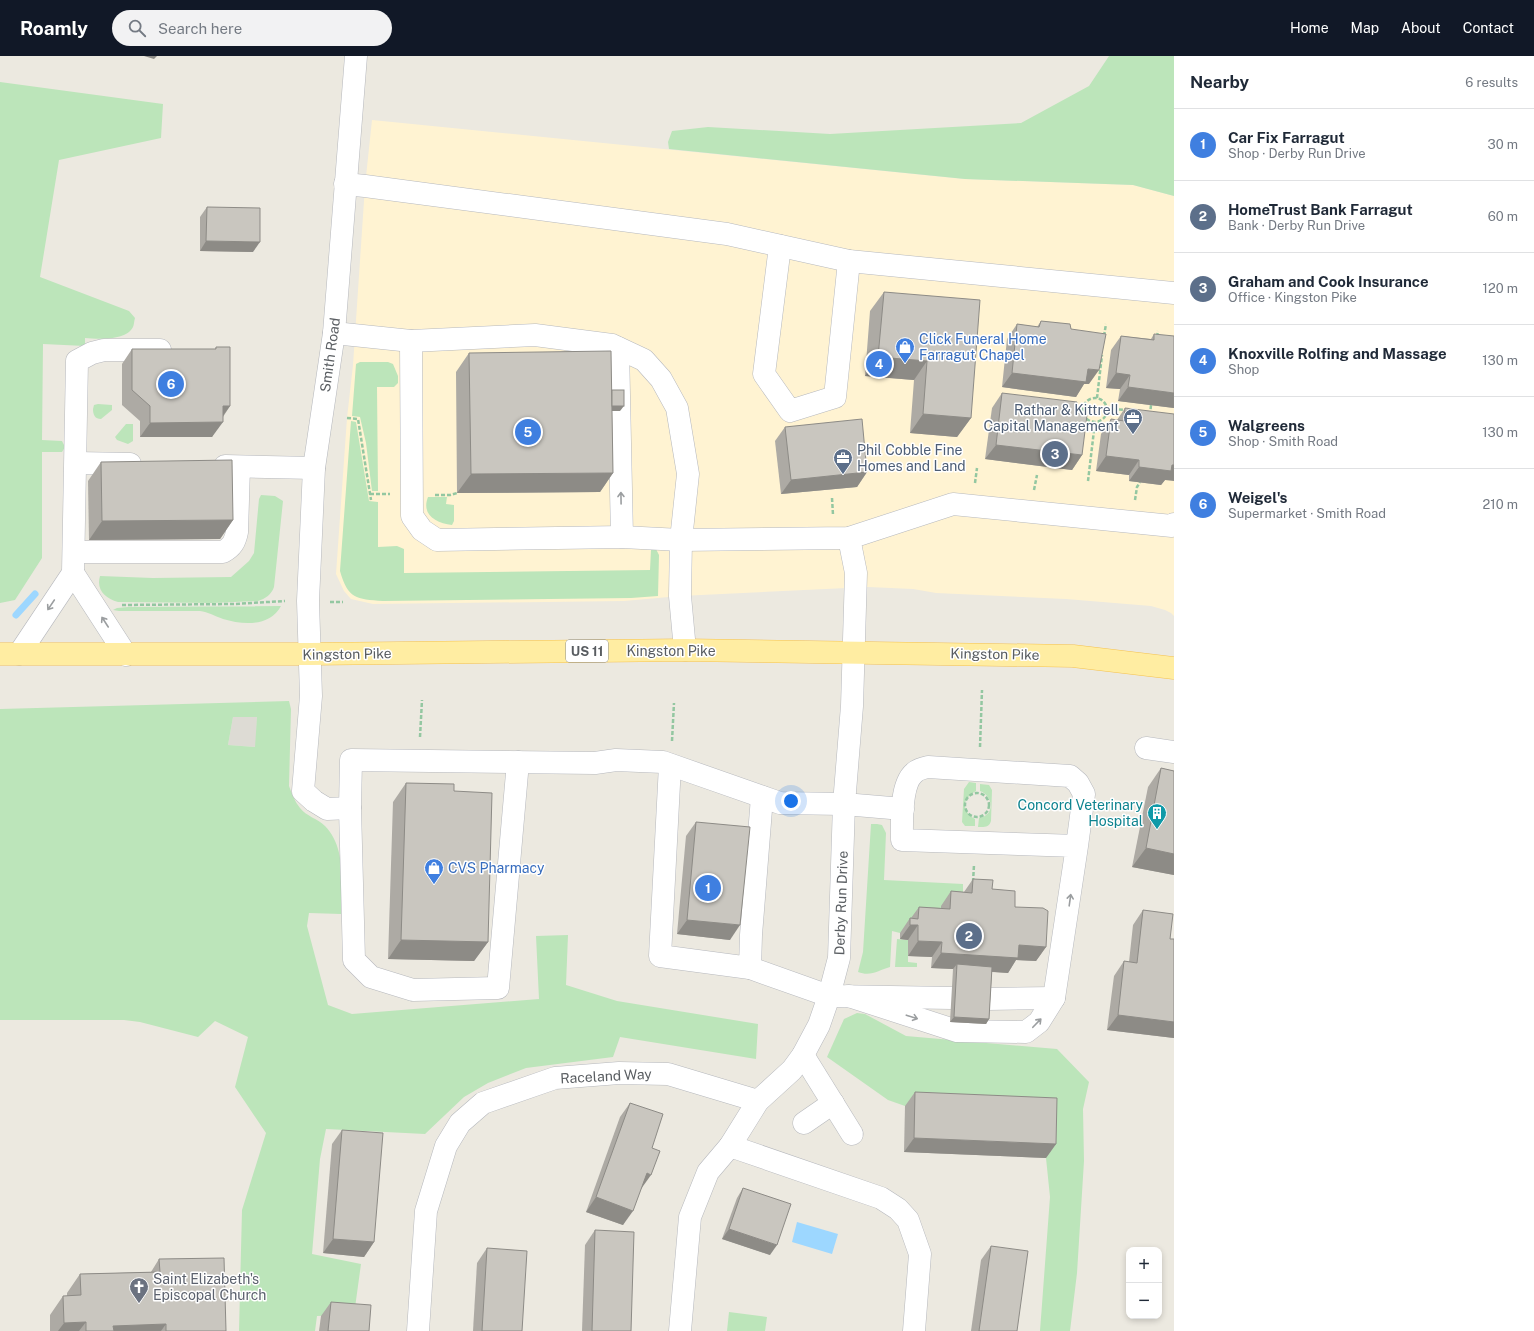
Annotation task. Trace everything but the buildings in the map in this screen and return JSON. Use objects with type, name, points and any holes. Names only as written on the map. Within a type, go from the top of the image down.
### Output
[{"type":"main road","name":"Kingston Pike","points":[[9,654],[310,654],[685,650],[854,652],[1074,656],[1174,668]]},
{"type":"street","name":"Smith Road","points":[[350,808],[327,809],[314,801],[303,791],[311,696],[308,601],[314,468],[334,333],[356,56]]},
{"type":"street","points":[[345,184],[727,234],[849,261],[1174,293]]},
{"type":"street","points":[[780,246],[764,374],[790,411],[835,397],[849,261]]},
{"type":"street","points":[[334,333],[411,341],[535,335],[619,349],[644,360],[661,379],[677,408],[688,474],[681,540],[680,596],[685,650]]},
{"type":"street","points":[[411,341],[412,516],[422,530],[437,540],[622,537],[681,540],[849,538],[953,504],[1172,526],[1174,524]]},
{"type":"street","points":[[619,349],[607,422],[620,453],[622,537]]},
{"type":"street","points":[[619,349],[634,418],[628,440],[620,453]]},
{"type":"street","points":[[126,655],[94,605],[74,563],[77,361],[92,353],[104,350],[160,350]]},
{"type":"street","points":[[76,463],[146,465]]},
{"type":"street","points":[[208,466],[314,468]]},
{"type":"street","points":[[74,563],[223,552],[231,548],[235,541],[237,532],[239,466]]},
{"type":"street","name":"Derby Run Drive","points":[[680,1331],[690,1217],[708,1172],[730,1146],[758,1101],[792,1070],[839,996],[844,804],[852,706],[856,573],[849,538]]},
{"type":"street","points":[[9,654],[74,563]]},
{"type":"street","points":[[1146,748],[1174,752]]},
{"type":"street","points":[[518,762],[498,988],[413,990],[371,977],[354,960],[350,808],[351,760],[420,761],[518,762],[595,763],[616,760],[663,762],[780,803],[844,804],[903,810]]},
{"type":"street","points":[[670,765],[660,956],[750,968],[957,1031],[1026,1032],[1040,1022],[1054,998],[1077,846],[1084,794],[1078,783],[1070,776],[928,767],[917,770],[912,774],[905,788],[902,840],[1077,846]]},
{"type":"street","points":[[750,968],[751,935],[762,797]]},
{"type":"street","points":[[839,996],[952,998]]},
{"type":"street","points":[[987,999],[1054,998]]},
{"type":"street","points":[[803,1054],[852,1134]]},
{"type":"street","name":"Raceland Way","points":[[418,1331],[426,1211],[446,1146],[460,1123],[483,1103],[555,1078],[619,1073],[668,1074],[758,1101]]},
{"type":"street","points":[[804,1123],[833,1103]]},
{"type":"street","points":[[730,1146],[881,1198],[898,1209],[908,1220],[920,1254],[914,1331]]},
{"type":"path","points":[[1104,338],[1106,324]]},
{"type":"path","points":[[1157,343],[1158,331]]},
{"type":"path","points":[[1096,398],[1102,353]]},
{"type":"path","points":[[1096,398],[1104,403],[1107,410],[1107,414],[1102,420],[1095,422],[1084,416],[1083,408],[1087,400],[1096,398]]},
{"type":"path","points":[[1150,420],[1151,406]]},
{"type":"path","points":[[1107,410],[1129,410]]},
{"type":"path","points":[[1143,412],[1150,412]]},
{"type":"path","points":[[347,418],[358,419],[371,500]]},
{"type":"path","points":[[1088,481],[1095,422]]},
{"type":"path","points":[[974,491],[977,468]]},
{"type":"path","points":[[1033,498],[1037,475]]},
{"type":"path","points":[[1137,487],[1140,482]]},
{"type":"path","points":[[832,498],[833,516]]},
{"type":"path","points":[[94,605],[234,604],[272,601],[343,602]]},
{"type":"path","points":[[979,770],[982,690]]},
{"type":"path","points":[[420,761],[422,700]]},
{"type":"path","points":[[670,765],[674,703]]},
{"type":"path","points":[[977,793],[984,795],[987,798],[990,805],[987,812],[984,814],[977,817],[973,816],[967,810],[966,802],[970,795],[977,793]]},
{"type":"shaded area","points":[[372,120],[964,179],[1133,185],[1174,196],[1174,616],[1165,610],[1151,606],[1066,599],[936,593],[913,589],[868,587],[680,596],[624,601],[373,604],[351,599],[344,591],[336,574],[347,418],[353,365],[365,186]]},
{"type":"shaded area","points":[[233,717],[257,717],[256,747],[228,745]]},
{"type":"green space","points":[[1109,56],[1174,56],[1174,196],[1133,185],[965,179],[669,149],[668,142],[672,131],[708,127],[830,134],[1021,123],[1089,86]]},
{"type":"green space","points":[[0,82],[163,104],[161,138],[59,160],[40,277],[129,311],[135,318],[133,327],[129,332],[118,337],[104,339],[85,338],[85,346],[43,344],[42,440],[62,441],[65,447],[62,452],[42,452],[42,558],[15,600],[0,603]]},
{"type":"green space","points":[[360,362],[388,362],[393,364],[398,376],[398,383],[394,387],[377,387],[378,491],[372,491],[366,443],[360,417],[352,416],[356,364]]},
{"type":"green space","points":[[94,405],[112,405],[112,410],[101,419],[96,417],[93,413]]},
{"type":"green space","points":[[351,421],[356,422],[369,501],[378,502],[378,547],[397,546],[404,549],[404,573],[650,570],[651,550],[656,549],[659,555],[658,596],[631,598],[383,601],[354,596],[346,587],[340,571]]},
{"type":"green space","points":[[126,424],[133,424],[133,441],[128,444],[117,440],[115,437]]},
{"type":"green space","points":[[261,495],[275,496],[283,501],[274,587],[272,592],[266,598],[258,601],[212,603],[118,602],[109,598],[103,593],[99,585],[100,576],[153,578],[231,577],[249,561],[254,553],[259,499]]},
{"type":"green space","points":[[428,497],[447,497],[446,504],[454,505],[454,521],[452,525],[446,524],[431,517],[428,513],[426,503]]},
{"type":"green space","points":[[281,606],[270,618],[255,623],[231,621],[200,611],[113,610],[128,607]]},
{"type":"green space","points":[[289,701],[291,709],[289,786],[295,801],[300,808],[325,826],[332,835],[340,856],[342,879],[341,914],[309,913],[307,926],[328,1005],[352,1014],[539,999],[536,936],[568,935],[566,985],[617,1001],[758,1024],[756,1059],[620,1037],[613,1057],[526,1068],[488,1083],[464,1097],[425,1134],[326,1129],[320,1159],[312,1254],[361,1264],[354,1315],[317,1316],[315,1331],[239,1331],[242,1210],[266,1133],[235,1087],[248,1037],[215,1021],[198,1037],[140,1022],[124,1020],[0,1020],[0,709]],"holes":[[[233,717],[257,717],[255,747],[228,745]]]},
{"type":"green space","points":[[969,782],[976,783],[976,791],[968,797],[965,808],[970,816],[975,819],[975,826],[965,826],[962,822],[964,789]]},
{"type":"green space","points":[[980,784],[989,785],[992,790],[991,821],[988,826],[984,827],[978,827],[979,818],[988,813],[991,805],[988,797],[980,791]]},
{"type":"green space","points":[[871,824],[882,825],[886,833],[884,880],[963,884],[963,894],[940,924],[900,933],[892,931],[890,967],[867,974],[858,972],[863,952]]},
{"type":"green space","points":[[897,939],[908,940],[908,962],[917,963],[917,967],[895,967]]},
{"type":"green space","points":[[857,1013],[865,1014],[906,1036],[1057,1049],[1089,1082],[1083,1109],[1084,1161],[1077,1273],[1070,1331],[1040,1331],[1050,1197],[1046,1158],[1047,1112],[905,1106],[888,1100],[827,1057],[844,1019]]},
{"type":"green space","points":[[729,1312],[767,1317],[765,1331],[727,1331]]},
{"type":"water","points":[[797,1222],[838,1234],[832,1254],[792,1242]]},
{"type":"waterway","points":[[16,615],[35,594]]},
{"type":"place","name":"Knoxville Rolfing and Massage","points":[[879,364]]},
{"type":"place","name":"Click Funeral Home Farragut Chapel","points":[[905,364]]},
{"type":"place","name":"Weigel's","points":[[171,384]]},
{"type":"place","name":"Walgreens","points":[[528,432]]},
{"type":"place","name":"Rathar & Kittrell Capital Management","points":[[1133,435]]},
{"type":"place","name":"Graham and Cook Insurance","points":[[1055,454]]},
{"type":"place","name":"Phil Cobble Fine Homes and Land","points":[[843,475]]},
{"type":"place","name":"Concord Veterinary Hospital","points":[[1157,830]]},
{"type":"place","name":"CVS Pharmacy","points":[[434,885]]},
{"type":"place","name":"Car Fix Farragut","points":[[708,888]]},
{"type":"place","name":"HomeTrust Bank Farragut","points":[[969,936]]},
{"type":"place","name":"Saint Elizabeth's Episcopal Church","points":[[139,1304]]}]
